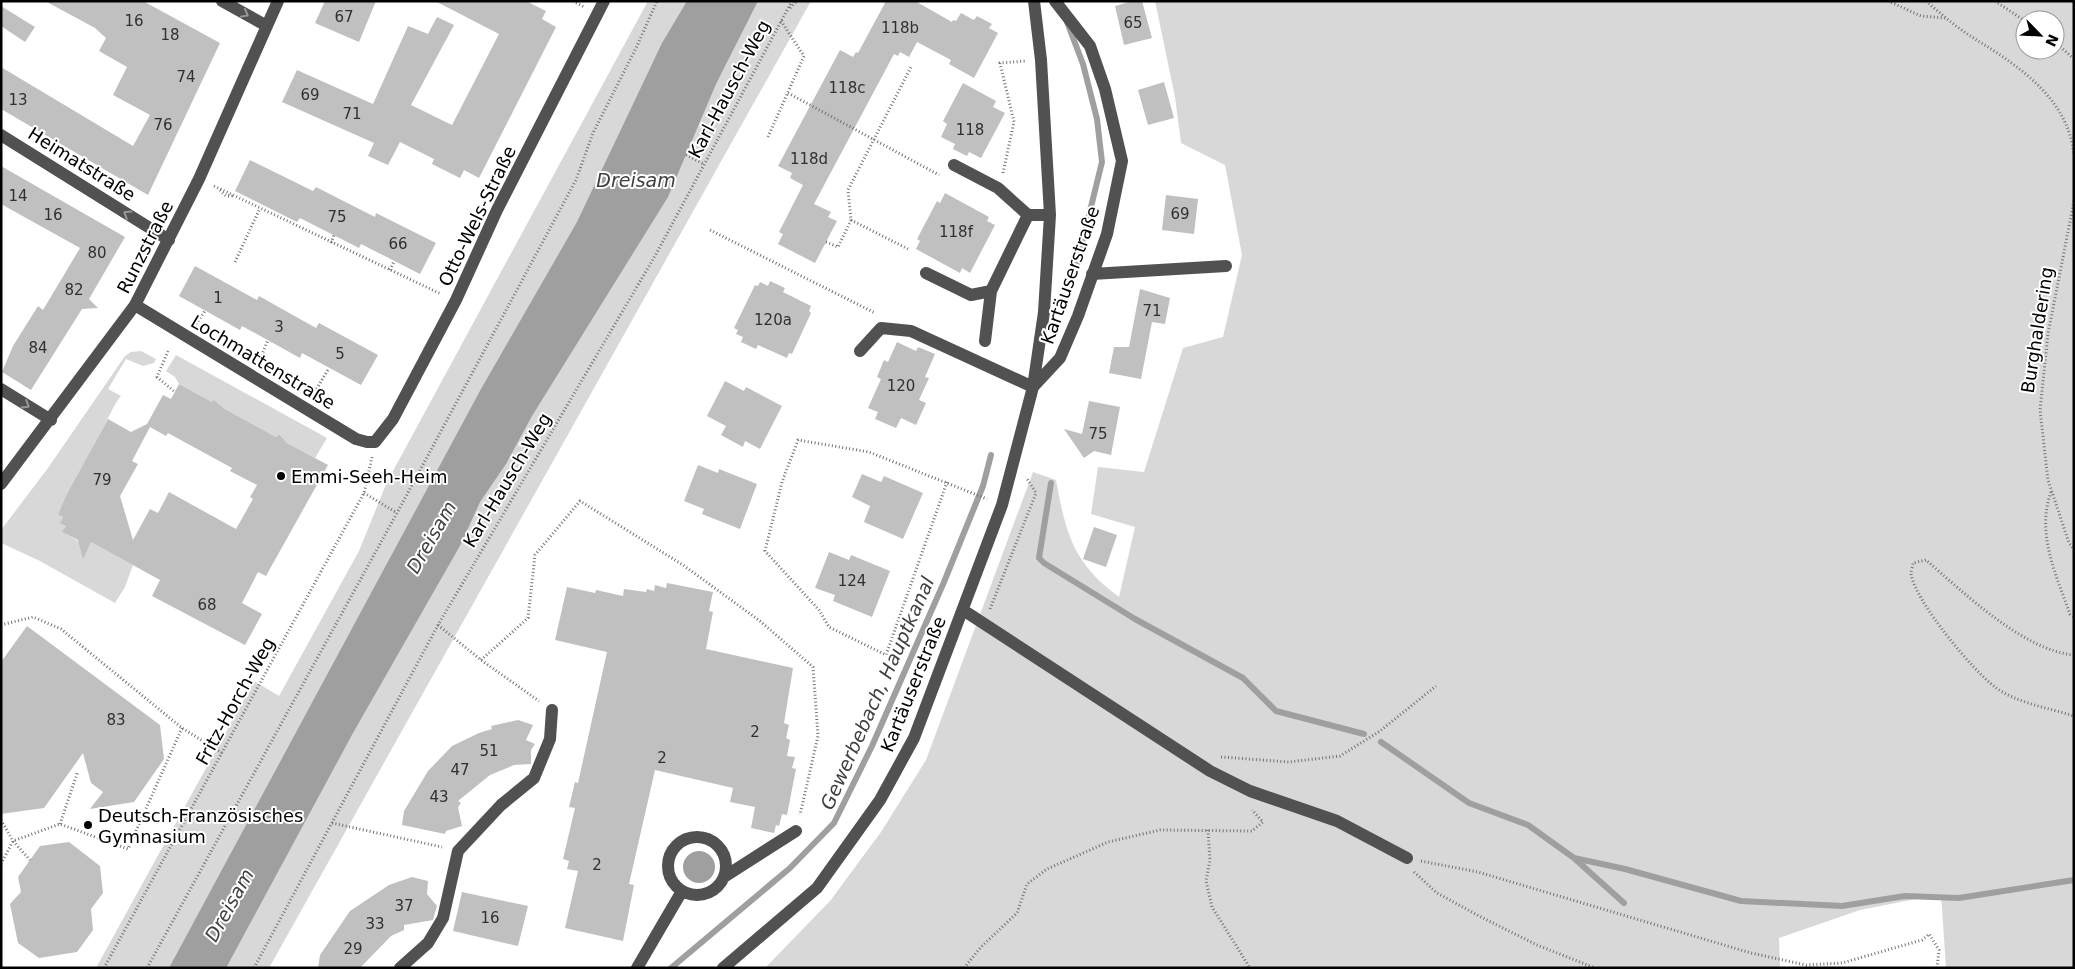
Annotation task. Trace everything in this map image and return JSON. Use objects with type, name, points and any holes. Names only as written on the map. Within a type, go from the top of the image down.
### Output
[{"type":"street","points":[[222,1],[267,26]]},
{"type":"street","name":"Runzstraße","points":[[1,484],[51,420],[135,305],[199,179],[278,1]]},
{"type":"street","name":"Otto-Wels-Straße","points":[[375,442],[393,419],[456,300],[497,210],[604,1]]},
{"type":"street","name":"Kartäuserstraße","points":[[723,968],[817,888],[880,800],[914,738],[1002,505],[1033,387],[1044,312],[1050,215],[1041,60],[1034,1]]},
{"type":"street","name":"Kartäuserstraße","points":[[1033,387],[1060,358],[1107,234],[1122,161],[1105,89],[1090,46],[1055,1]]},
{"type":"street","name":"Heimatstraße","points":[[1,135],[169,240]]},
{"type":"street","points":[[954,165],[998,188],[1028,215],[1050,215]]},
{"type":"street","points":[[985,340],[991,291],[1028,215]]},
{"type":"street","points":[[1092,274],[1226,266]]},
{"type":"street","points":[[926,274],[971,295],[991,291]]},
{"type":"street","name":"Lochmattenstraße","points":[[135,305],[356,439],[375,442]]},
{"type":"street","points":[[860,351],[881,328],[911,331],[1033,387]]},
{"type":"street","points":[[1,389],[51,420]]},
{"type":"street","points":[[963,610],[1210,771],[1242,787],[1337,821],[1407,858]]},
{"type":"street","points":[[400,968],[428,943],[444,918],[458,851],[501,805],[534,778],[550,739],[552,710]]},
{"type":"street","points":[[724,878],[796,830]]},
{"type":"street","points":[[692,837],[709,839],[718,845],[725,858],[727,868],[724,878],[719,886],[702,895],[682,891],[673,882],[669,873],[668,862],[675,848],[692,837]]},
{"type":"street","points":[[637,968],[682,891]]},
{"type":"path","points":[[147,968],[398,513],[576,180],[593,133],[637,46],[657,1]]},
{"type":"path","name":"Karl-Hausch-Weg","points":[[790,8],[792,1]]},
{"type":"path","name":"Karl-Hausch-Weg","points":[[254,968],[438,625],[655,256],[781,22],[797,1]]},
{"type":"path","points":[[1888,1],[1921,16],[1946,18]]},
{"type":"path","points":[[1926,1],[1971,36],[2004,56],[2048,94],[2064,118],[2074,155]]},
{"type":"path","points":[[1995,1],[2015,14]]},
{"type":"path","points":[[768,137],[804,56],[781,22]]},
{"type":"path","points":[[998,188],[1014,122],[1000,63],[1041,60]]},
{"type":"path","points":[[826,242],[838,247],[851,220],[848,190],[911,66]]},
{"type":"path","points":[[788,93],[868,135]]},
{"type":"path","points":[[686,155],[704,164]]},
{"type":"path","points":[[234,196],[456,300]]},
{"type":"path","name":"Burghaldering","points":[[2074,201],[2048,334],[2040,410],[2051,491],[2069,543],[2074,549]]},
{"type":"path","points":[[235,262],[260,208]]},
{"type":"path","points":[[268,212],[270,208]]},
{"type":"path","points":[[851,220],[908,249]]},
{"type":"path","points":[[710,230],[876,314]]},
{"type":"path","points":[[331,243],[334,236]]},
{"type":"path","points":[[390,270],[394,261]]},
{"type":"path","points":[[253,376],[268,340]]},
{"type":"path","points":[[168,350],[157,377],[174,392]]},
{"type":"path","points":[[305,408],[329,368]]},
{"type":"path","points":[[948,482],[886,655],[829,627],[819,610],[765,551],[782,482],[798,440],[869,452],[948,482],[982,498]]},
{"type":"path","name":"Fritz-Horch-Weg","points":[[104,968],[364,493],[375,442]]},
{"type":"path","points":[[984,624],[1036,493],[1015,458]]},
{"type":"path","points":[[2051,491],[2045,508],[2046,541],[2067,606],[2070,614],[2074,617]]},
{"type":"path","points":[[364,493],[398,513]]},
{"type":"path","points":[[481,660],[528,618],[535,555],[580,501],[683,565],[760,621],[813,667],[818,736],[796,830]]},
{"type":"path","points":[[2074,655],[2063,654],[2022,637],[1926,560],[1913,563],[1911,574],[1925,606],[1964,656],[1995,688],[2024,701],[2074,716]]},
{"type":"path","points":[[1,625],[33,617],[61,629],[182,728],[222,753]]},
{"type":"path","points":[[438,625],[481,660],[552,710]]},
{"type":"path","points":[[1217,756],[1289,762],[1340,756],[1380,731],[1436,686]]},
{"type":"path","points":[[1,864],[13,841],[60,824],[128,849],[182,728]]},
{"type":"path","points":[[60,824],[78,771]]},
{"type":"path","points":[[964,968],[981,947],[1018,913],[1027,884],[1047,869],[1108,842],[1160,830],[1252,830],[1263,822],[1251,809],[1242,787]]},
{"type":"path","points":[[1,820],[13,841],[30,860]]},
{"type":"path","points":[[332,823],[458,851]]},
{"type":"path","points":[[1208,830],[1210,860],[1206,881],[1212,907],[1250,968]]},
{"type":"path","points":[[1407,858],[1478,872],[1752,953],[1806,965],[1842,963],[1922,940],[1929,934],[1939,950],[1937,968]]},
{"type":"path","points":[[1407,858],[1412,870],[1437,893],[1538,945],[1595,968]]},
{"type":"shaded area","points":[[648,1],[811,1],[269,968],[96,968],[254,681],[279,696],[359,551],[387,482]]},
{"type":"shaded area","points":[[1155,1],[2074,1],[2074,968],[1946,968],[1941,894],[1860,910],[1779,938],[1780,968],[765,968],[830,901],[881,832],[926,760],[1033,472],[1056,480],[1068,532],[1081,559],[1103,584],[1119,597],[1135,527],[1091,514],[1098,467],[1144,472],[1183,348],[1223,337],[1242,255],[1225,165],[1181,143],[1175,97]]},
{"type":"shaded area","points":[[141,351],[156,359],[154,363],[143,366],[126,359],[108,389],[121,396],[58,515],[63,517],[61,523],[66,526],[63,532],[88,547],[91,542],[133,565],[125,587],[115,603],[40,561],[1,543],[1,530],[48,468],[125,356],[131,352]]},
{"type":"shaded area","points":[[176,355],[327,438],[315,458],[287,443],[279,434],[276,437],[225,409],[213,399],[212,402],[179,384],[175,377],[166,371]]},
{"type":"water","name":"Dreisam","points":[[687,1],[758,1],[716,84],[668,197],[532,416],[506,464],[480,502],[461,544],[353,733],[226,968],[169,968],[481,389],[577,222],[662,43]]},
{"type":"water","points":[[699,851],[711,855],[715,867],[711,879],[699,883],[687,879],[683,867],[687,855]]},
{"type":"building","points":[[45,1],[143,1],[220,43],[148,195],[1,109],[1,67],[133,146],[150,115],[113,95],[127,67],[99,51],[106,38],[95,28]]},
{"type":"building","points":[[325,1],[376,1],[359,42],[315,23]]},
{"type":"building","points":[[435,1],[526,1],[546,11],[542,19],[556,27],[479,178],[464,170],[460,178],[432,164],[434,159],[400,142],[388,165],[368,156],[374,143],[282,102],[297,70],[373,104],[408,26],[428,34],[437,17],[454,25],[411,105],[452,125],[499,34]]},
{"type":"building","points":[[886,1],[915,1],[952,22],[953,20],[956,21],[961,13],[974,20],[977,16],[992,24],[989,28],[998,33],[974,78],[949,64],[951,60],[917,42],[909,57],[900,52],[898,56],[894,54],[814,204],[831,212],[828,217],[837,221],[815,263],[778,244],[783,234],[779,232],[803,185],[790,178],[792,173],[778,166],[840,50],[853,57],[856,52],[858,53]]},
{"type":"building","points":[[1133,1],[1142,1],[1152,38],[1124,45],[1115,6]]},
{"type":"building","points":[[1,6],[35,27],[25,42],[1,26]]},
{"type":"building","points":[[1164,82],[1174,118],[1148,125],[1138,90]]},
{"type":"building","points":[[963,83],[996,101],[993,107],[1005,113],[981,158],[969,152],[967,156],[953,149],[955,144],[941,137],[947,124],[943,121]]},
{"type":"building","points":[[250,160],[313,191],[316,187],[375,217],[376,213],[436,243],[420,274],[361,244],[359,248],[300,218],[297,222],[235,191]]},
{"type":"building","points":[[1,166],[125,237],[89,299],[98,308],[82,309],[31,390],[2,372],[13,346],[38,306],[43,310],[80,248],[1,204]]},
{"type":"building","points":[[945,193],[989,217],[987,221],[995,225],[970,273],[962,268],[960,273],[916,249],[920,241],[917,239],[937,201],[940,203]]},
{"type":"building","points":[[1166,195],[1198,199],[1194,234],[1162,230]]},
{"type":"building","points":[[195,266],[257,300],[259,296],[316,328],[319,323],[378,355],[361,385],[302,353],[300,358],[242,326],[240,330],[179,296]]},
{"type":"building","points":[[770,281],[785,288],[783,292],[811,306],[809,311],[811,313],[792,354],[789,353],[787,358],[758,345],[756,349],[741,342],[743,337],[736,334],[738,330],[734,328],[755,285],[758,286],[760,282],[768,286]]},
{"type":"building","points":[[1140,289],[1170,298],[1165,324],[1152,322],[1141,379],[1109,373],[1114,347],[1129,347]]},
{"type":"building","points":[[897,342],[916,351],[918,347],[935,354],[925,377],[929,378],[919,400],[926,403],[916,425],[901,418],[896,428],[875,419],[878,412],[868,408],[881,379],[877,377],[884,360],[888,362]]},
{"type":"building","points":[[725,381],[744,391],[746,387],[782,406],[760,449],[745,441],[743,447],[721,435],[726,426],[707,416]]},
{"type":"building","points":[[179,384],[212,402],[213,399],[225,409],[276,437],[279,434],[287,443],[328,465],[266,576],[258,572],[242,603],[262,614],[245,645],[152,596],[160,580],[91,542],[83,559],[78,540],[62,532],[66,526],[60,523],[63,517],[58,515],[66,496],[108,419],[131,432],[147,424],[163,395],[171,399]],"holes":[[[150,427],[166,436],[168,433],[232,468],[230,471],[257,485],[250,497],[253,499],[236,529],[169,492],[158,513],[150,509],[133,540],[120,496],[138,464],[132,461]]]},
{"type":"building","points":[[1089,401],[1120,407],[1111,455],[1094,451],[1084,458],[1064,429],[1082,434]]},
{"type":"building","points":[[698,465],[718,473],[719,469],[757,484],[740,529],[702,514],[704,509],[684,501]]},
{"type":"building","points":[[862,474],[881,482],[884,476],[923,493],[903,539],[864,522],[870,506],[852,497]]},
{"type":"building","points":[[1094,527],[1117,535],[1106,567],[1083,559]]},
{"type":"building","points":[[829,552],[849,560],[851,555],[890,571],[872,617],[833,601],[835,595],[815,588]]},
{"type":"building","points":[[667,583],[713,592],[709,611],[713,612],[706,649],[793,668],[784,723],[789,725],[786,738],[790,740],[787,756],[795,757],[792,768],[796,769],[787,815],[782,814],[779,826],[776,825],[774,833],[751,828],[755,807],[730,802],[733,788],[655,770],[629,884],[634,885],[623,941],[565,928],[578,871],[567,869],[569,861],[563,859],[575,808],[569,807],[575,782],[578,783],[607,652],[555,640],[567,587],[595,593],[596,590],[623,596],[624,589],[646,592],[647,589],[654,591],[655,585],[666,588]]},
{"type":"building","points":[[27,626],[160,725],[164,759],[134,802],[90,809],[103,792],[91,783],[83,753],[44,808],[1,814],[1,662]]},
{"type":"building","points":[[518,720],[533,725],[526,740],[535,744],[531,750],[531,764],[514,765],[490,775],[458,801],[461,803],[458,807],[462,826],[446,831],[445,834],[402,825],[404,811],[428,771],[452,746],[492,729],[491,726]]},
{"type":"building","points":[[69,842],[100,866],[103,893],[91,909],[93,930],[77,952],[39,958],[18,943],[10,904],[21,892],[18,877],[40,846]]},
{"type":"building","points":[[412,877],[428,881],[427,894],[437,906],[433,920],[404,925],[404,930],[391,936],[360,968],[318,968],[320,955],[350,911],[389,885]]},
{"type":"building","points":[[462,892],[528,906],[518,946],[453,931]]},
{"type":"waterway","name":"Gewerbebach, Hauptkanal","points":[[1067,22],[1083,64],[1097,119],[1102,162],[1076,268]]},
{"type":"waterway","name":"Gewerbebach, Hauptkanal","points":[[671,968],[790,868],[834,823],[872,746],[944,582],[983,486],[991,455]]},
{"type":"waterway","points":[[1051,483],[1039,558],[1044,563],[1135,619],[1243,678],[1276,711],[1364,734]]},
{"type":"waterway","points":[[1381,742],[1469,803],[1528,825],[1574,858],[1625,869],[1741,901],[1842,906],[1905,896],[1959,898],[2074,880]]},
{"type":"waterway","points":[[1575,859],[1624,903]]},
{"type":"place","name":"Emmi-Seeh-Heim","points":[[281,476]]},
{"type":"place","name":"Deutsch-Französisches Gymnasium","points":[[88,825]]}]
